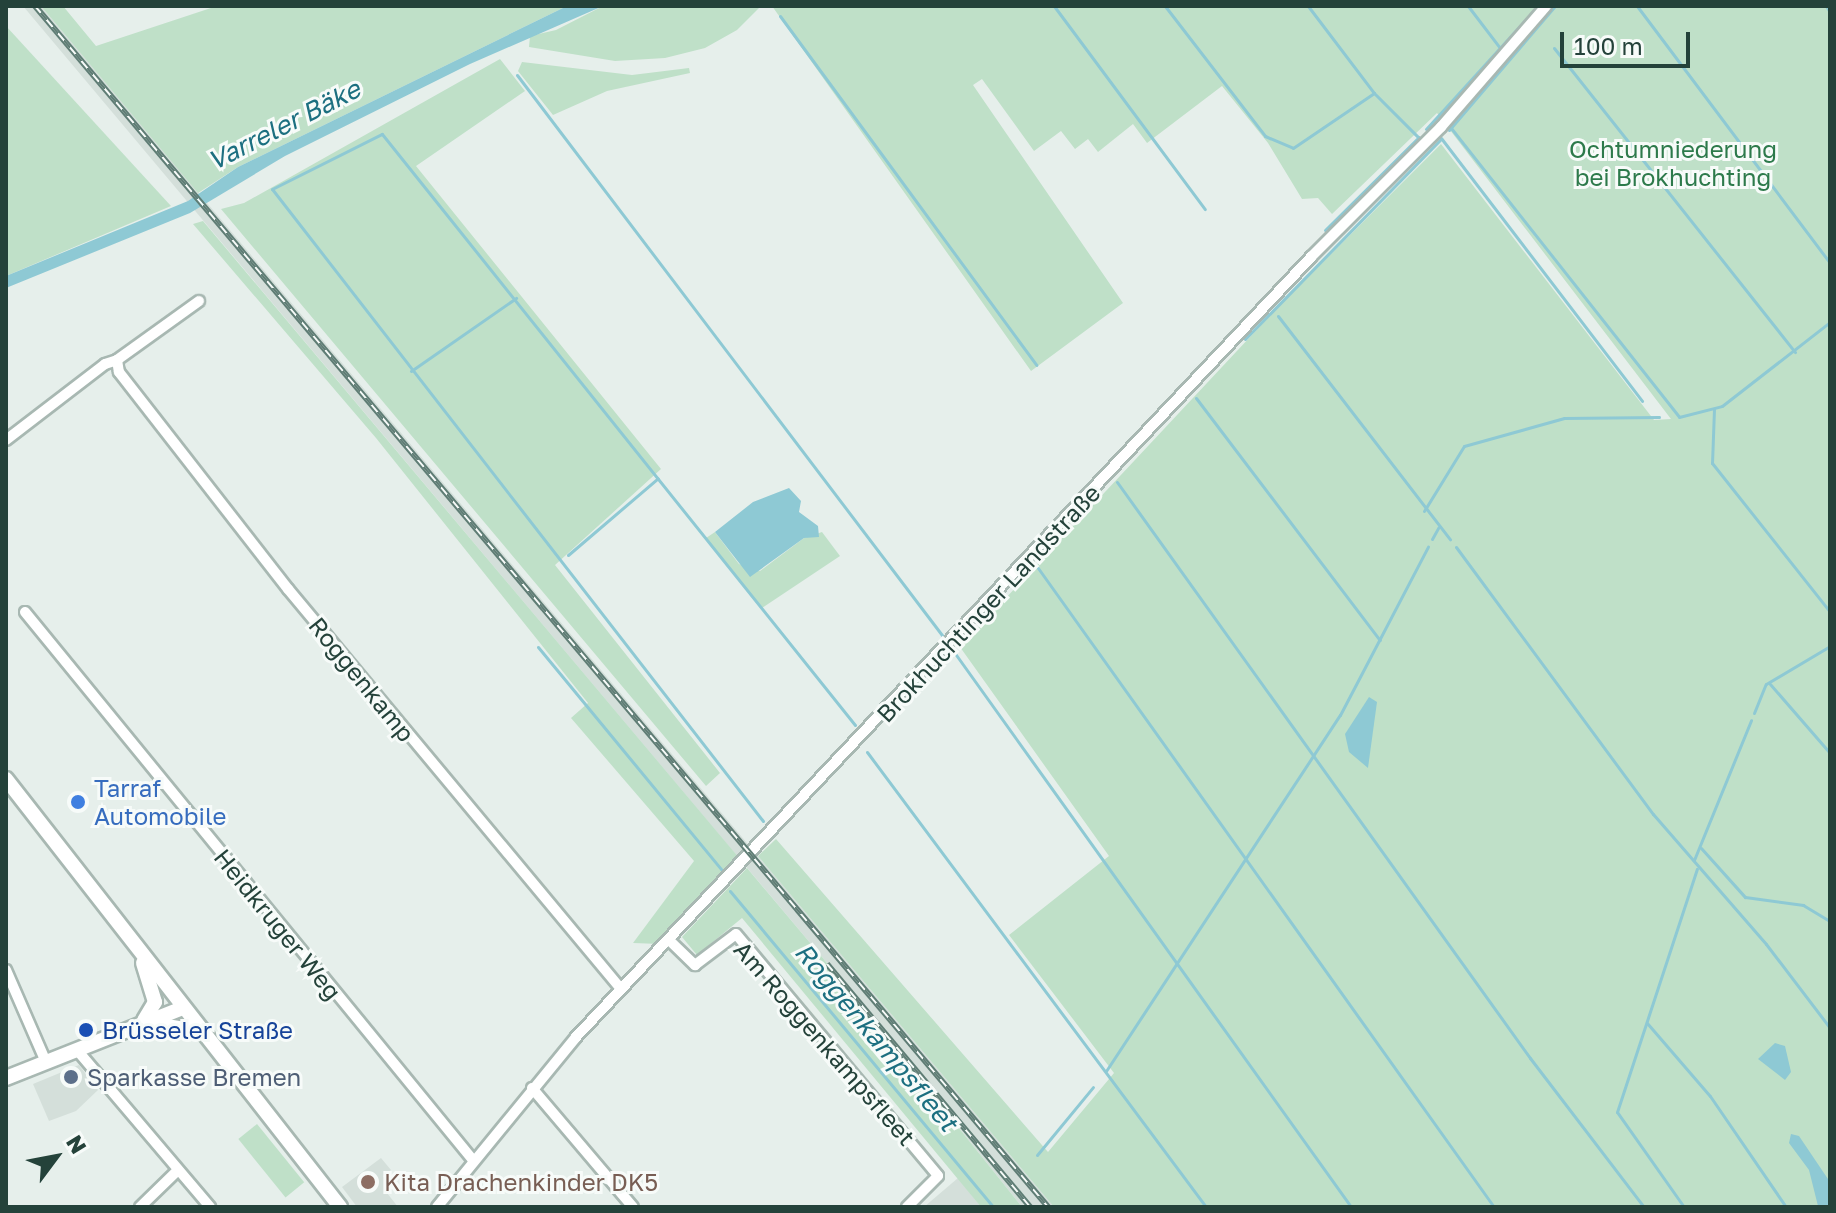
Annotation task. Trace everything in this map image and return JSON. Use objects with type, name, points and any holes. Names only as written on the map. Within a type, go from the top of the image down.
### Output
[{"type":"main road","points":[[6,779],[178,995],[183,1008]]},
{"type":"main road","points":[[106,907],[143,963],[183,1008],[340,1207]]},
{"type":"main road","points":[[143,963],[155,1002],[144,1020]]},
{"type":"main road","points":[[6,1078],[123,1032],[144,1020],[183,1008]]},
{"type":"main road","points":[[161,1025],[183,1008]]},
{"type":"main road","points":[[123,1032],[161,1025],[202,1032]]},
{"type":"street","name":"Brokhuchtinger Landstraße","points":[[437,1207],[472,1159],[621,989],[670,941],[1311,257],[1441,127],[1546,6]]},
{"type":"street","points":[[6,440],[105,364],[117,360],[199,301]]},
{"type":"street","name":"Roggenkamp","points":[[117,360],[119,372],[288,589],[621,989]]},
{"type":"street","name":"Heidkruger Weg","points":[[25,612],[472,1159]]},
{"type":"street","name":"Am Roggenkampsfleet","points":[[670,941],[695,965],[736,934],[938,1176],[907,1207]]},
{"type":"street","points":[[6,970],[46,1062]]},
{"type":"street","points":[[77,1050],[176,1172],[210,1207]]},
{"type":"street","points":[[532,1088],[633,1207]]},
{"type":"street","points":[[140,1207],[176,1172]]},
{"type":"shaded area","points":[[23,6],[41,6],[1054,1207],[1022,1207],[822,957]]},
{"type":"shaded area","points":[[79,1065],[98,1090],[76,1111],[49,1121],[33,1084]]},
{"type":"shaded area","name":"Kita Drachenkinder DK5","points":[[381,1158],[391,1170],[383,1176],[392,1188],[387,1193],[398,1207],[357,1207],[342,1187]]},
{"type":"shaded area","points":[[958,1178],[981,1207],[924,1207]]},
{"type":"green space","points":[[41,6],[63,6],[96,46],[217,6],[567,6],[238,167],[198,193]]},
{"type":"green space","points":[[603,6],[761,6],[737,30],[705,48],[665,58],[615,61],[529,47],[530,36],[556,30]]},
{"type":"green space","name":"Ochtumniederung bei Brokhuchting","points":[[772,6],[1830,6],[1830,1207],[1054,1207],[758,856],[776,839],[1048,1152],[1114,1073],[1009,935],[1109,856],[960,647],[1279,306],[1441,144],[1654,420],[1671,419],[1437,113],[1332,214],[1318,198],[1302,199],[1268,143],[1222,86],[1147,143],[1133,124],[1098,152],[1088,139],[1075,149],[1061,131],[1034,151],[982,79],[973,85],[1123,303],[1031,371]]},
{"type":"green space","points":[[6,26],[171,206],[6,276]]},
{"type":"green space","points":[[500,59],[525,91],[416,166],[661,469],[555,565],[720,773],[706,786],[221,209],[244,203]]},
{"type":"green space","points":[[522,62],[632,75],[689,68],[690,73],[607,91],[553,115],[518,71]]},
{"type":"green space","points":[[203,221],[740,859],[660,944],[633,943],[694,861],[571,718],[588,703],[376,438],[193,224]]},
{"type":"green space","points":[[715,532],[739,564],[760,571],[804,538],[822,532],[840,556],[762,608],[706,538]]},
{"type":"green space","points":[[747,868],[1022,1207],[981,1207],[742,918],[697,955],[682,937]]},
{"type":"green space","points":[[257,1124],[304,1182],[286,1197],[238,1139]]},
{"type":"water","points":[[567,6],[603,6],[470,64],[285,156],[190,213],[6,288],[6,276],[188,201],[238,167]]},
{"type":"water","points":[[789,488],[801,501],[799,512],[818,526],[819,537],[804,538],[750,577],[715,532],[753,502]]},
{"type":"water","points":[[1369,697],[1377,702],[1368,768],[1349,752],[1345,734]]},
{"type":"water","points":[[1775,1043],[1785,1046],[1791,1072],[1785,1080],[1758,1059]]},
{"type":"water","points":[[1791,1134],[1799,1136],[1830,1182],[1830,1207],[1818,1206],[1809,1170],[1789,1143]]},
{"type":"waterway","points":[[1054,6],[1205,209]]},
{"type":"waterway","points":[[1165,6],[1265,136],[1293,148],[1374,93]]},
{"type":"waterway","points":[[1308,6],[1374,93],[1418,137]]},
{"type":"waterway","points":[[1468,6],[1500,48]]},
{"type":"waterway","points":[[1426,129],[1538,6]]},
{"type":"waterway","points":[[1449,130],[1555,6]]},
{"type":"waterway","points":[[1637,6],[1830,263]]},
{"type":"waterway","points":[[1826,6],[1830,12]]},
{"type":"waterway","points":[[780,16],[1036,365]]},
{"type":"waterway","points":[[1554,48],[1795,352]]},
{"type":"waterway","points":[[517,75],[945,639]]},
{"type":"waterway","points":[[1451,128],[1679,417],[1722,406],[1830,322]]},
{"type":"waterway","points":[[763,821],[272,189],[382,134],[855,725]]},
{"type":"waterway","points":[[1325,230],[1419,137]]},
{"type":"waterway","points":[[1441,138],[1642,401]]},
{"type":"waterway","points":[[1245,339],[1441,139]]},
{"type":"waterway","points":[[411,371],[516,298]]},
{"type":"waterway","points":[[1278,316],[1450,539]]},
{"type":"waterway","points":[[1196,398],[1380,640]]},
{"type":"waterway","points":[[1714,409],[1712,463],[1830,612]]},
{"type":"waterway","points":[[1424,511],[1464,446],[1564,418],[1659,417]]},
{"type":"waterway","points":[[568,555],[658,478]]},
{"type":"waterway","points":[[1117,482],[1530,1058],[1644,1207]]},
{"type":"waterway","points":[[1432,539],[1438,528]]},
{"type":"waterway","points":[[1106,1071],[1340,715],[1428,547]]},
{"type":"waterway","points":[[1456,547],[1653,814],[1766,944],[1830,1028]]},
{"type":"waterway","points":[[1038,568],[1494,1207]]},
{"type":"waterway","points":[[949,645],[1351,1207]]},
{"type":"waterway","points":[[1754,713],[1766,684],[1830,646]]},
{"type":"waterway","name":"Roggenkampsfleet","points":[[538,647],[724,873]]},
{"type":"waterway","points":[[1770,684],[1830,753]]},
{"type":"waterway","points":[[1694,860],[1751,720]]},
{"type":"waterway","points":[[867,752],[1206,1207]]},
{"type":"waterway","points":[[1701,848],[1745,897],[1803,905],[1830,921]]},
{"type":"waterway","points":[[1684,1207],[1617,1112],[1697,869]]},
{"type":"waterway","name":"Roggenkampsfleet","points":[[730,891],[993,1207]]},
{"type":"waterway","points":[[1647,1023],[1710,1096],[1786,1207]]},
{"type":"waterway","points":[[1037,1155],[1093,1087]]},
{"type":"railway","points":[[35,6],[1048,1207]]},
{"type":"railway","points":[[827,964],[1030,1207]]},
{"type":"place","name":"Tarraf Automobile","points":[[78,802]]},
{"type":"place","name":"Brüsseler Straße","points":[[86,1030]]},
{"type":"place","name":"Sparkasse Bremen","points":[[71,1077]]},
{"type":"place","name":"Kita Drachenkinder DK5","points":[[368,1182]]},
{"type":"water label","name":"Varreler Bäke","points":[[284,125]]}]
